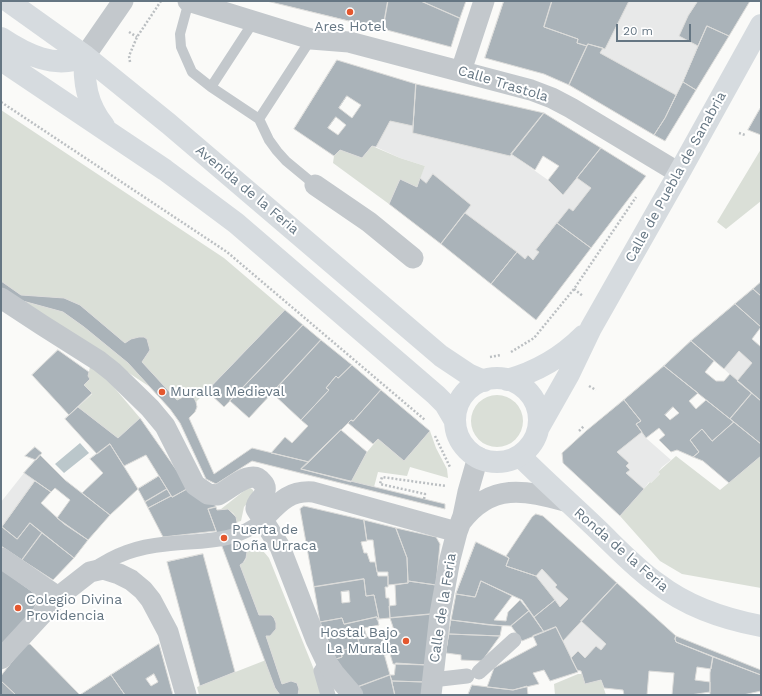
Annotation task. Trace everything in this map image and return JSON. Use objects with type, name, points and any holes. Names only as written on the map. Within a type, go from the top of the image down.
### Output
[{"type":"main road","name":"Avenida de la Feria","points":[[8,1],[85,56],[169,124],[441,356],[459,368],[484,381]]},
{"type":"main road","name":"Calle de Puebla de Sanabria","points":[[539,427],[569,374],[591,328],[761,25]]},
{"type":"main road","points":[[1,38],[21,50],[39,58],[48,60],[73,60],[85,56],[85,85],[87,96],[95,114],[103,125],[113,134]]},
{"type":"main road","points":[[1,60],[166,170],[236,223],[436,395],[445,404],[455,421],[461,442],[471,453],[484,460],[498,462],[510,460],[520,456],[532,444],[539,427],[537,407],[531,396],[522,387],[507,380],[497,378],[484,381],[470,389],[461,400],[455,421]]},
{"type":"main road","name":"Calle de Puebla de Sanabria","points":[[507,380],[555,359],[573,346],[591,328]]},
{"type":"main road","name":"Ronda de la Feria","points":[[520,456],[651,579],[675,596],[706,611],[761,626]]},
{"type":"street","points":[[85,56],[123,1]]},
{"type":"street","name":"Calle Trastola","points":[[189,1],[311,38],[349,42],[520,87],[561,102],[679,173]]},
{"type":"street","points":[[461,71],[484,1]]},
{"type":"street","points":[[315,185],[369,222],[413,258]]},
{"type":"street","points":[[1,298],[99,361],[113,372],[157,416],[171,436],[192,480],[203,491],[213,495],[218,495],[252,476],[256,477],[263,483],[266,491],[255,506],[257,513],[277,540],[316,640],[327,663],[353,695]]},
{"type":"street","name":"Calle de la Feria","points":[[432,688],[441,606],[450,559],[478,457]]},
{"type":"street","points":[[1,660],[58,597],[108,560],[122,554],[166,544],[216,541],[246,532],[262,520],[281,501],[296,493],[313,492],[459,527]]},
{"type":"street","name":"Calle de la Feria","points":[[459,527],[470,511],[482,501],[504,493],[534,494],[568,502]]},
{"type":"street","points":[[1,558],[58,597]]},
{"type":"street","points":[[90,572],[99,569],[109,570],[126,577],[137,584],[151,600],[165,625],[170,638],[186,695]]},
{"type":"street","points":[[432,688],[473,674],[514,640]]},
{"type":"street","points":[[327,663],[321,671],[328,695]]},
{"type":"lane","points":[[189,1],[180,34],[181,47],[192,72],[211,88],[259,119],[269,140],[277,151],[286,161],[315,185]]},
{"type":"lane","points":[[211,88],[254,21]]},
{"type":"lane","points":[[259,119],[311,38]]},
{"type":"path","points":[[1,102],[227,252],[430,425]]},
{"type":"path","points":[[739,133],[744,135]]},
{"type":"path","points":[[490,356],[507,354],[534,338],[574,290],[638,195]]},
{"type":"path","points":[[589,386],[596,390]]},
{"type":"path","points":[[578,431],[584,426]]},
{"type":"path","points":[[433,431],[452,472]]},
{"type":"path","points":[[425,494],[380,484],[382,477],[450,487]]},
{"type":"shaded area","points":[[629,1],[698,1],[688,16],[679,36],[698,46],[676,95],[600,53],[603,48],[605,49]]},
{"type":"shaded area","points":[[1,110],[224,258],[285,310],[196,402],[188,396],[177,400],[142,362],[150,350],[147,340],[144,337],[131,339],[125,343],[80,305],[64,298],[21,295],[1,281]]},
{"type":"shaded area","points":[[390,121],[413,126],[413,133],[510,156],[511,154],[548,180],[563,195],[577,178],[591,188],[573,211],[569,208],[537,250],[539,252],[533,260],[528,256],[525,259],[465,213],[471,205],[433,174],[426,183],[420,178],[425,166],[400,158],[376,147]]},
{"type":"shaded area","points":[[372,146],[400,158],[425,166],[417,187],[400,179],[389,204],[333,163],[334,156],[340,150],[362,158]]},
{"type":"shaded area","points":[[761,149],[761,201],[726,229],[717,222]]},
{"type":"shaded area","points":[[19,300],[63,312],[128,363],[150,387]]},
{"type":"shaded area","points":[[739,351],[752,363],[737,381],[724,369]]},
{"type":"shaded area","points":[[96,366],[140,418],[118,438],[78,407],[92,394],[84,385],[89,380],[88,376],[90,367]]},
{"type":"shaded area","points":[[497,395],[507,397],[515,403],[521,411],[523,421],[521,431],[515,439],[507,445],[497,447],[487,445],[479,439],[473,431],[471,421],[473,411],[479,403],[487,397]]},
{"type":"shaded area","points":[[430,431],[436,448],[447,469],[448,478],[410,467],[407,476],[378,472],[374,487],[351,482],[367,452],[378,439],[404,461]]},
{"type":"shaded area","points":[[642,432],[646,438],[671,460],[662,467],[658,472],[660,474],[651,483],[649,482],[644,489],[626,473],[630,470],[626,466],[629,463],[617,452]]},
{"type":"shaded area","points":[[80,443],[89,453],[64,473],[55,464]]},
{"type":"shaded area","points":[[676,456],[720,490],[761,456],[761,588],[682,574],[660,561],[620,516],[650,482],[651,483],[660,474],[658,472]]},
{"type":"shaded area","points":[[24,473],[35,481],[2,527],[1,502]]},
{"type":"shaded area","points":[[249,487],[253,490],[253,496],[244,507],[241,521],[237,522],[232,512],[221,509]]},
{"type":"shaded area","points":[[245,546],[264,552],[269,558],[323,695],[298,695],[299,689],[297,683],[291,681],[282,684],[266,636],[270,635],[275,630],[276,624],[274,618],[271,615],[259,615],[240,565],[247,557]]},
{"type":"shaded area","points":[[542,569],[568,599],[560,607],[536,576]]},
{"type":"shaded area","points":[[581,621],[606,644],[601,650],[596,646],[585,658],[578,651],[571,658],[563,641]]},
{"type":"shaded area","points":[[266,660],[275,688],[280,695],[199,695],[197,687]]},
{"type":"shaded area","points":[[578,674],[582,674],[585,683],[601,680],[606,695],[555,695],[554,684]]},
{"type":"building","name":"Ares Hotel","points":[[267,1],[388,1],[383,29]]},
{"type":"building","points":[[388,1],[421,1],[460,18],[451,47],[383,29]]},
{"type":"building","points":[[421,1],[466,1],[460,18]]},
{"type":"building","points":[[504,1],[552,1],[544,27],[578,39],[577,43],[587,46],[569,85],[544,74],[485,58]]},
{"type":"building","points":[[552,1],[629,1],[605,49],[588,44],[587,46],[577,43],[578,39],[544,27]]},
{"type":"building","points":[[698,1],[750,1],[729,36],[707,26],[698,46],[679,36],[688,16]]},
{"type":"building","points":[[707,26],[729,36],[696,90],[683,82]]},
{"type":"building","points":[[588,44],[603,48],[600,53],[676,95],[665,118],[654,135],[569,85]]},
{"type":"building","points":[[337,60],[416,84],[413,126],[390,121],[376,147],[372,146],[362,158],[340,150],[334,156],[294,129]],"holes":[[[347,96],[361,105],[352,118],[339,108]],[[336,117],[346,125],[338,135],[328,128]]]},
{"type":"building","points":[[683,82],[696,90],[665,141],[654,135],[665,118]]},
{"type":"building","points":[[416,84],[544,113],[510,156],[413,133]]},
{"type":"building","points":[[761,107],[761,135],[748,130]]},
{"type":"building","points":[[544,113],[601,148],[563,195],[548,180],[559,166],[543,156],[535,170],[511,154]]},
{"type":"building","points":[[601,148],[646,176],[591,248],[557,223],[569,208],[573,211],[591,188],[577,178]]},
{"type":"building","points":[[433,174],[471,205],[441,244],[389,204],[400,179],[417,187],[420,178],[426,183]]},
{"type":"building","points":[[465,213],[517,252],[491,284],[441,244]]},
{"type":"building","points":[[557,223],[591,248],[536,320],[491,284],[517,252],[525,259],[528,255],[533,260],[539,252],[536,250]]},
{"type":"building","name":"Muralla Medieval","points":[[1,281],[21,295],[64,298],[80,305],[125,343],[131,339],[139,337],[144,337],[147,339],[150,350],[142,362],[177,400],[183,397],[191,396],[196,402],[197,407],[195,412],[189,418],[214,474],[252,448],[309,462],[301,469],[445,504],[445,509],[252,461],[216,484],[206,479],[180,423],[170,409],[128,363],[63,312],[19,300],[1,288]]},
{"type":"building","points":[[761,282],[761,296],[753,289]]},
{"type":"building","points":[[753,289],[761,296],[761,327],[735,304]]},
{"type":"building","points":[[735,304],[761,327],[752,339],[761,347],[761,401],[737,381],[752,363],[739,351],[724,369],[691,341]]},
{"type":"building","points":[[285,310],[303,325],[224,407],[207,391]]},
{"type":"building","points":[[303,325],[321,340],[249,418],[230,401]]},
{"type":"building","points":[[321,340],[352,365],[338,378],[336,376],[326,388],[329,390],[301,420],[272,393]]},
{"type":"building","points":[[691,341],[714,361],[705,372],[716,381],[724,381],[730,374],[752,393],[730,419],[664,366]]},
{"type":"building","points":[[58,350],[89,372],[88,376],[90,379],[84,385],[92,393],[69,415],[32,375]]},
{"type":"building","points":[[352,365],[381,390],[353,421],[351,420],[309,462],[271,453],[285,437],[292,443],[308,426],[301,420],[329,390],[326,388],[336,376],[338,378]]},
{"type":"building","points":[[664,366],[698,393],[689,401],[696,409],[706,400],[734,422],[712,441],[702,429],[690,440],[699,452],[693,457],[677,450],[671,452],[659,440],[665,435],[659,428],[646,438],[636,424],[641,421],[624,400]],"holes":[[[673,407],[679,413],[670,420],[665,415]]]},
{"type":"building","points":[[381,390],[430,431],[404,461],[378,439],[373,444],[348,423],[351,420],[353,421]]},
{"type":"building","points":[[752,393],[761,401],[761,444],[730,419]]},
{"type":"building","points":[[624,400],[641,421],[636,424],[642,432],[617,452],[629,463],[626,466],[630,470],[626,473],[644,489],[620,516],[563,463],[562,453]]},
{"type":"building","points":[[78,407],[118,438],[140,418],[189,488],[172,497],[146,455],[124,466],[110,444],[97,454],[65,419]]},
{"type":"building","points":[[734,422],[761,444],[761,456],[729,483],[703,461],[693,457],[699,452],[690,440],[702,429],[712,441]]},
{"type":"building","points":[[341,430],[367,452],[351,482],[301,469]]},
{"type":"building","points":[[110,444],[138,489],[110,515],[82,493],[103,473],[90,459]]},
{"type":"building","points":[[35,447],[42,453],[36,460],[25,456]]},
{"type":"building","points":[[40,455],[65,480],[110,515],[88,540],[57,518],[70,500],[55,488],[51,492],[24,473]]},
{"type":"building","points":[[159,476],[167,489],[145,502],[138,489]]},
{"type":"building","points":[[35,481],[51,492],[41,503],[64,524],[88,540],[74,558],[30,523],[17,539],[2,527]]},
{"type":"building","points":[[189,488],[215,505],[216,507],[208,509],[216,531],[163,537],[148,508]]},
{"type":"building","points":[[167,489],[171,496],[148,508],[145,502]]},
{"type":"building","points":[[304,506],[364,520],[367,541],[361,542],[364,553],[367,553],[370,562],[375,562],[378,576],[388,576],[388,587],[385,587],[386,598],[389,598],[390,618],[379,619],[374,595],[366,596],[364,579],[314,587],[300,509]]},
{"type":"building","points":[[216,507],[217,510],[228,509],[236,517],[237,522],[234,529],[236,541],[245,546],[247,552],[246,558],[240,565],[259,615],[271,615],[276,623],[276,629],[270,636],[266,636],[282,684],[291,681],[297,683],[299,689],[298,695],[280,695],[275,688],[208,509]]},
{"type":"building","points":[[536,514],[543,516],[617,583],[563,641],[556,627],[544,632],[534,617],[555,600],[560,607],[568,599],[555,587],[557,585],[542,569],[536,576],[506,566],[509,558],[506,556],[532,517]]},
{"type":"building","points":[[364,520],[396,528],[407,558],[408,583],[388,585],[388,572],[377,572],[373,540],[367,540]]},
{"type":"building","points":[[30,523],[42,533],[22,560],[1,546],[1,526],[17,539]]},
{"type":"building","points":[[396,528],[436,537],[440,544],[436,585],[408,581],[407,558]]},
{"type":"building","points":[[42,533],[74,558],[53,580],[22,560]]},
{"type":"building","points":[[476,542],[509,558],[506,566],[536,576],[555,600],[534,617],[522,600],[481,581],[475,597],[456,594]]},
{"type":"building","points":[[203,554],[235,672],[200,686],[167,562]]},
{"type":"building","name":"Colegio Divina Providencia","points":[[1,569],[41,598],[27,618],[1,646]]},
{"type":"building","points":[[364,579],[366,596],[374,595],[379,619],[377,620],[377,617],[344,624],[342,618],[320,622],[314,587]],"holes":[[[349,591],[350,602],[342,603],[341,592]]]},
{"type":"building","points":[[408,581],[436,585],[433,614],[390,618],[389,606],[396,605],[395,585],[408,583]]},
{"type":"building","points":[[481,581],[512,596],[494,620],[506,621],[508,612],[520,600],[529,611],[511,626],[451,620],[456,594],[475,597]]},
{"type":"building","points":[[617,583],[676,636],[676,642],[713,657],[711,669],[697,667],[695,680],[710,682],[710,692],[690,695],[672,695],[674,673],[649,671],[647,695],[624,695],[623,690],[604,688],[601,680],[585,684],[581,671],[577,670],[571,658],[578,651],[585,658],[596,646],[601,650],[606,644],[581,621]]},
{"type":"building","points":[[529,611],[544,632],[522,641],[511,626]]},
{"type":"building","name":"Hostal Bajo La Muralla","points":[[433,614],[427,665],[393,664],[390,654],[385,655],[383,639],[400,633],[395,633],[390,618]]},
{"type":"building","points":[[377,617],[379,625],[364,628],[367,637],[358,639],[361,650],[351,654],[350,648],[341,651],[342,657],[336,659],[320,622],[342,618],[344,624]]},
{"type":"building","points":[[451,620],[502,626],[500,636],[449,634]]},
{"type":"building","points":[[556,627],[578,672],[550,681],[544,670],[533,673],[539,684],[513,690],[487,687],[494,668],[537,645],[533,636]]},
{"type":"building","points":[[380,634],[381,639],[383,639],[383,643],[381,643],[390,675],[355,688],[336,659],[342,657],[341,651],[350,648],[351,654],[361,650],[358,639]]},
{"type":"building","points":[[449,634],[500,636],[482,661],[461,660],[461,655],[446,653]]},
{"type":"building","points":[[676,636],[761,670],[761,675],[676,642]]},
{"type":"building","points":[[26,644],[30,644],[80,695],[16,695],[1,681],[1,676]]},
{"type":"building","points":[[159,644],[173,695],[125,695],[111,675]],"holes":[[[154,674],[158,682],[151,686],[146,679]]]},
{"type":"building","points":[[713,657],[761,675],[761,691],[743,695],[710,695],[710,673]]},
{"type":"building","points":[[396,663],[427,665],[425,682],[392,681],[390,675],[394,675]]},
{"type":"building","points":[[111,675],[125,695],[80,695]]},
{"type":"building","points":[[390,675],[395,695],[360,695],[355,688]]},
{"type":"building","points":[[1,681],[16,695],[1,695]]},
{"type":"building","points":[[392,681],[425,682],[423,695],[395,695]]},
{"type":"building","points":[[472,685],[513,690],[527,686],[528,695],[468,695]]},
{"type":"place","name":"Ares Hotel","points":[[350,12]]},
{"type":"place","name":"Muralla Medieval","points":[[162,392]]},
{"type":"place","name":"Puerta de Doña Urraca","points":[[224,538]]},
{"type":"place","name":"Colegio Divina Providencia","points":[[18,608]]},
{"type":"place","name":"Hostal Bajo La Muralla","points":[[406,641]]}]
